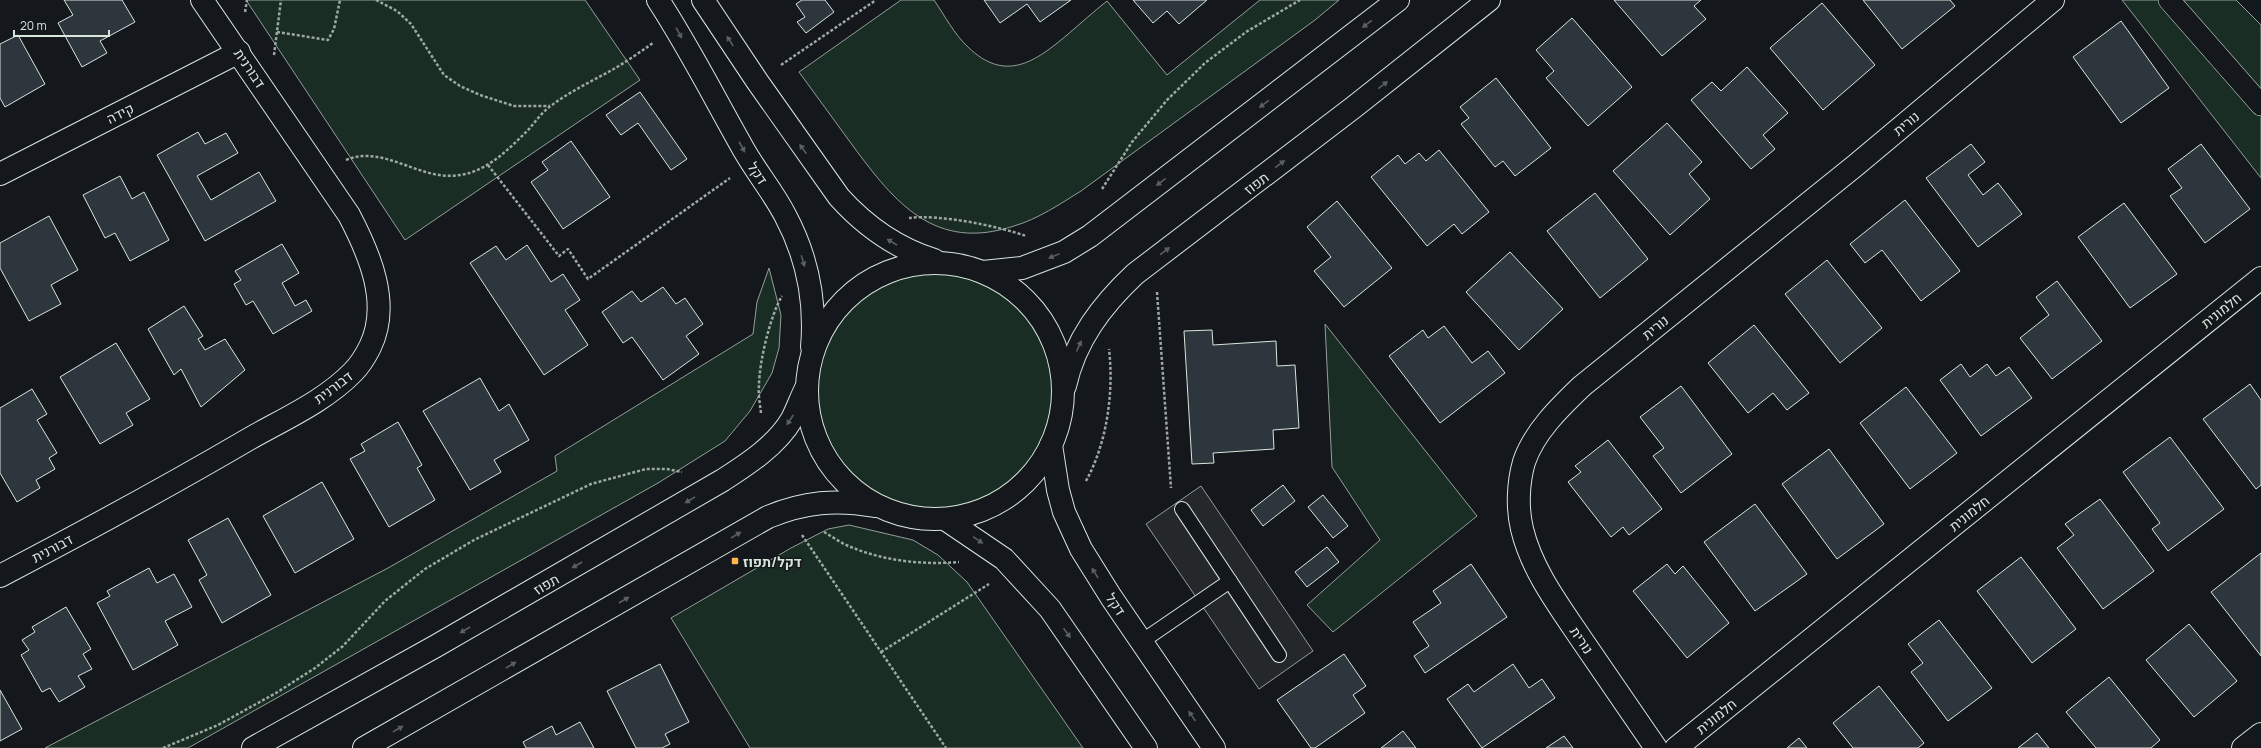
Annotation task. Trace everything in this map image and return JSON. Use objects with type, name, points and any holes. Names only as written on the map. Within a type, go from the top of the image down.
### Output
[{"type":"street","name":"דבורנית","points":[[0,576],[225,454],[327,393],[354,372],[372,341],[378,321],[378,295],[373,267],[363,241],[349,215],[202,0]]},
{"type":"street","name":"דקל","points":[[658,0],[676,28],[751,163],[785,215],[804,262],[811,295],[812,315],[810,360]]},
{"type":"street","points":[[703,0],[826,180],[853,212],[867,225],[898,246],[941,262],[966,266],[1010,286],[1028,303],[1044,323],[1055,345],[1060,364],[1063,397],[1060,422],[1051,445],[1039,467],[1023,485],[1003,500],[980,511],[945,519],[930,519],[904,516],[881,507],[860,495],[846,483],[826,459],[815,436],[808,411],[807,385],[810,360],[819,336],[832,315],[848,296],[867,281],[890,270],[915,264],[941,262]]},
{"type":"street","points":[[982,272],[1022,268],[1064,252],[1090,236],[1398,0]]},
{"type":"street","name":"תפוז","points":[[1063,397],[1069,371],[1082,340],[1105,305],[1135,274],[1367,98],[1489,0]]},
{"type":"street","name":"נורית","points":[[1656,748],[1564,613],[1537,568],[1522,528],[1519,493],[1524,462],[1538,435],[1558,409],[1582,386],[1856,165],[2053,0]]},
{"type":"street","points":[[2169,0],[2261,105]]},
{"type":"street","name":"קידה","points":[[0,174],[239,52]]},
{"type":"street","name":"חלמונית","points":[[1676,748],[2261,278]]},
{"type":"street","name":"תפוז","points":[[253,748],[449,639],[723,480],[751,461],[768,446],[792,420],[807,385]]},
{"type":"street","name":"דקל","points":[[1051,445],[1058,490],[1066,517],[1090,566],[1214,748]]},
{"type":"street","points":[[364,748],[579,626],[749,527],[785,510],[808,504],[830,502],[881,507]]},
{"type":"street","points":[[945,519],[1008,564],[1050,610],[1146,748]]},
{"type":"street","points":[[2243,748],[2261,734]]},
{"type":"lane","points":[[1182,509],[1279,655]]},
{"type":"lane","points":[[1142,642],[1230,581]]},
{"type":"path","points":[[268,96],[281,0]]},
{"type":"path","points":[[277,32],[328,40],[334,29],[340,0]]},
{"type":"path","points":[[376,0],[397,11],[411,24],[444,74],[460,86],[480,95],[514,106],[550,106]]},
{"type":"path","points":[[757,81],[876,0]]},
{"type":"path","points":[[1100,194],[1132,142],[1167,100],[1205,63],[1246,32],[1300,0]]},
{"type":"path","points":[[319,171],[358,155],[377,156],[441,176],[459,176],[476,172],[488,165],[528,129],[550,106],[579,86],[613,70],[676,28]]},
{"type":"path","points":[[488,165],[559,256],[568,249],[588,279],[751,163]]},
{"type":"path","points":[[867,225],[912,218],[986,225],[1025,235],[1064,252]]},
{"type":"path","points":[[1154,259],[1171,492],[1182,509]]},
{"type":"path","points":[[768,446],[763,432],[758,386],[767,337],[776,305],[804,262]]},
{"type":"path","points":[[1066,517],[1089,477],[1104,438],[1112,371],[1105,305]]},
{"type":"path","points":[[163,748],[218,725],[276,693],[315,668],[343,646],[385,601],[425,569],[474,540],[516,519],[591,484],[646,469],[667,469],[723,480]]},
{"type":"path","points":[[785,510],[851,547],[889,558],[934,564],[1008,564]]},
{"type":"path","points":[[785,510],[946,748]]},
{"type":"path","points":[[881,652],[1008,564]]},
{"type":"green space","points":[[246,0],[585,0],[640,80],[405,240]]},
{"type":"green space","points":[[901,0],[934,0],[954,31],[968,47],[982,58],[995,64],[1007,66],[1019,65],[1043,53],[1055,45],[1107,1],[1167,75],[1260,0],[1339,0],[1315,20],[1081,191],[1065,201],[1040,215],[1014,226],[986,232],[961,232],[939,227],[920,217],[902,203],[869,167],[799,72]]},
{"type":"green space","points":[[2122,0],[2236,0],[2261,25],[2261,178]]},
{"type":"green space","points":[[769,268],[781,315],[779,348],[772,373],[750,411],[725,441],[658,483],[188,748],[45,748],[388,568],[557,471],[555,456],[753,334],[757,302]]},
{"type":"green space","points":[[935,273],[958,275],[991,287],[1010,300],[1026,316],[1039,335],[1048,357],[1051,368],[1053,391],[1051,414],[1039,447],[1026,466],[1010,482],[991,495],[969,504],[958,507],[935,509],[912,507],[879,495],[860,482],[844,466],[831,447],[822,425],[819,414],[817,391],[819,368],[831,335],[844,316],[860,300],[879,287],[901,278],[912,275]]},
{"type":"green space","points":[[1325,324],[1477,516],[1333,632],[1307,605],[1380,540],[1332,467]]},
{"type":"green space","points":[[849,525],[913,540],[938,555],[967,582],[1083,748],[750,748],[671,618],[791,548],[828,529]]},
{"type":"shaded area","points":[[1201,486],[1313,651],[1259,689],[1146,524]]},
{"type":"building","points":[[64,0],[122,0],[135,22],[100,41],[107,53],[82,67],[58,23],[73,15]]},
{"type":"building","points":[[802,0],[825,0],[834,12],[806,33],[797,22],[805,17],[796,4]]},
{"type":"building","points":[[984,0],[1071,0],[1040,22],[1027,4],[1000,23]]},
{"type":"building","points":[[1133,0],[1207,0],[1179,24],[1167,11],[1153,23]]},
{"type":"building","points":[[1614,0],[1701,0],[1694,6],[1706,19],[1662,56]]},
{"type":"building","points":[[1863,0],[1950,0],[1955,6],[1902,49]]},
{"type":"building","points":[[1822,3],[1875,65],[1823,110],[1770,48]]},
{"type":"building","points":[[1572,18],[1632,87],[1588,126],[1546,78],[1554,71],[1536,50]]},
{"type":"building","points":[[2121,21],[2169,88],[2121,123],[2073,57]]},
{"type":"building","points":[[18,35],[45,84],[5,107],[0,98],[0,44]]},
{"type":"building","points":[[1747,67],[1788,113],[1763,135],[1775,149],[1751,169],[1691,100],[1712,82],[1721,91]]},
{"type":"building","points":[[1496,78],[1551,148],[1515,176],[1503,161],[1495,167],[1461,124],[1469,118],[1460,107]]},
{"type":"building","points":[[640,92],[687,159],[671,170],[638,123],[621,135],[606,115]]},
{"type":"building","points":[[1667,123],[1702,162],[1689,174],[1710,199],[1670,235],[1613,171]]},
{"type":"building","points":[[198,132],[205,144],[226,133],[238,153],[197,176],[211,200],[259,172],[276,201],[205,241],[157,155]]},
{"type":"building","points":[[571,141],[610,197],[563,229],[531,182],[548,170],[542,162]]},
{"type":"building","points":[[1971,144],[1985,162],[1968,175],[1983,195],[1998,183],[2022,214],[1978,247],[1926,178]]},
{"type":"building","points":[[2201,144],[2250,209],[2205,243],[2170,196],[2182,188],[2168,169]]},
{"type":"building","points":[[1439,150],[1489,212],[1462,234],[1454,224],[1427,246],[1371,177],[1398,155],[1405,164],[1419,153],[1426,161]]},
{"type":"building","points":[[120,176],[132,199],[144,192],[169,240],[130,261],[115,233],[105,238],[83,195]]},
{"type":"building","points":[[1595,193],[1648,259],[1600,298],[1547,231]]},
{"type":"building","points":[[1905,200],[1960,271],[1921,301],[1882,250],[1865,263],[1850,244]]},
{"type":"building","points":[[1337,201],[1392,268],[1344,307],[1314,271],[1331,257],[1307,227]]},
{"type":"building","points":[[2124,203],[2177,274],[2130,308],[2078,237]]},
{"type":"building","points":[[49,216],[78,270],[51,285],[61,304],[29,321],[0,268],[0,243]]},
{"type":"building","points":[[282,244],[299,273],[282,283],[295,306],[306,300],[312,311],[273,334],[253,301],[246,305],[234,284],[241,280],[235,271]]},
{"type":"building","points":[[527,245],[551,282],[563,274],[580,300],[565,310],[588,345],[544,375],[470,263],[496,246],[506,260]]},
{"type":"building","points":[[1510,252],[1563,309],[1519,350],[1466,292]]},
{"type":"building","points":[[1827,260],[1882,328],[1840,363],[1785,294]]},
{"type":"building","points":[[2057,281],[2102,341],[2052,379],[2020,338],[2049,315],[2036,297]]},
{"type":"building","points":[[663,287],[676,304],[685,298],[703,324],[686,336],[699,354],[663,380],[632,337],[623,343],[602,312],[632,291],[641,302]]},
{"type":"building","points":[[184,306],[203,336],[198,339],[205,350],[225,339],[245,370],[201,407],[181,369],[174,375],[148,329]]},
{"type":"building","points":[[1754,325],[1809,393],[1787,410],[1773,393],[1748,413],[1708,363]]},
{"type":"building","points":[[1444,326],[1472,363],[1488,351],[1505,373],[1440,423],[1389,356],[1423,330],[1428,338]]},
{"type":"building","points":[[1212,330],[1213,345],[1276,341],[1277,366],[1295,365],[1299,428],[1273,430],[1274,449],[1213,453],[1214,463],[1192,464],[1184,331]]},
{"type":"building","points":[[116,343],[150,399],[126,413],[133,425],[100,444],[60,377]]},
{"type":"building","points":[[1961,364],[1970,377],[1987,364],[1996,376],[2009,367],[2032,398],[1981,436],[1940,380]]},
{"type":"building","points":[[480,378],[499,411],[509,404],[529,440],[494,460],[501,472],[470,490],[423,411]]},
{"type":"building","points":[[2250,384],[2261,400],[2261,485],[2256,489],[2203,419]]},
{"type":"building","points":[[1681,386],[1732,454],[1681,493],[1653,456],[1664,448],[1640,417]]},
{"type":"building","points":[[1906,387],[1957,453],[1910,489],[1860,423]]},
{"type":"building","points":[[32,389],[47,414],[37,420],[57,453],[49,458],[55,469],[36,480],[40,488],[17,502],[0,473],[0,408]]},
{"type":"building","points":[[398,422],[422,465],[417,468],[435,500],[389,527],[350,459],[365,451],[361,444]]},
{"type":"building","points":[[2170,437],[2224,509],[2168,551],[2152,529],[2160,523],[2123,472]]},
{"type":"building","points":[[1608,440],[1662,509],[1629,535],[1623,527],[1611,537],[1568,482],[1581,472],[1575,466]]},
{"type":"building","points":[[1829,449],[1884,524],[1837,559],[1782,484]]},
{"type":"building","points":[[322,482],[354,539],[295,573],[263,516]]},
{"type":"building","points":[[1283,485],[1295,501],[1263,526],[1251,510]]},
{"type":"building","points":[[1323,495],[1348,526],[1333,538],[1308,507]]},
{"type":"building","points":[[2100,499],[2154,571],[2103,609],[2057,548],[2074,535],[2065,524]]},
{"type":"building","points":[[1755,504],[1807,574],[1755,611],[1704,542]]},
{"type":"building","points":[[228,518],[271,595],[222,623],[199,580],[207,575],[188,540]]},
{"type":"building","points":[[1327,547],[1339,562],[1307,587],[1295,572]]},
{"type":"building","points":[[2261,553],[2261,656],[2211,592]]},
{"type":"building","points":[[2021,557],[2076,629],[2032,663],[1977,591]]},
{"type":"building","points":[[1471,564],[1507,617],[1425,673],[1414,656],[1429,646],[1413,622],[1441,603],[1433,591]]},
{"type":"building","points":[[1667,564],[1675,574],[1683,566],[1729,623],[1687,658],[1633,591]]},
{"type":"building","points":[[149,568],[157,583],[174,574],[192,607],[165,621],[178,645],[133,670],[97,603],[110,596],[107,591]]},
{"type":"building","points":[[66,607],[91,649],[83,654],[92,669],[78,676],[85,687],[59,702],[50,688],[42,692],[21,655],[29,650],[22,640],[35,632],[32,627]]},
{"type":"building","points":[[1939,620],[1992,688],[1948,721],[1911,672],[1923,663],[1908,644]]},
{"type":"building","points":[[2189,624],[2237,681],[2194,717],[2146,660]]},
{"type":"building","points":[[1344,654],[1366,686],[1353,695],[1365,713],[1315,748],[1311,748],[1277,700]]},
{"type":"building","points":[[660,664],[689,722],[665,734],[670,744],[662,748],[636,748],[607,691]]},
{"type":"building","points":[[1513,664],[1529,688],[1542,679],[1555,698],[1482,748],[1447,699],[1468,684],[1474,692]]},
{"type":"building","points":[[2109,677],[2160,740],[2151,748],[2096,748],[2066,712]]},
{"type":"building","points":[[1879,686],[1924,743],[1918,748],[1853,748],[1833,723]]},
{"type":"building","points":[[0,690],[22,729],[0,741]]},
{"type":"building","points":[[580,722],[594,748],[526,748],[523,742],[552,726],[556,735]]},
{"type":"building","points":[[1403,731],[1416,748],[1381,748]]},
{"type":"building","points":[[2037,733],[2049,748],[2018,748]]},
{"type":"building","points":[[1564,736],[1573,748],[1546,748]]},
{"type":"building","points":[[1799,738],[1807,748],[1787,748]]},
{"type":"place","name":"דקל/תפוז","points":[[735,561]]}]
